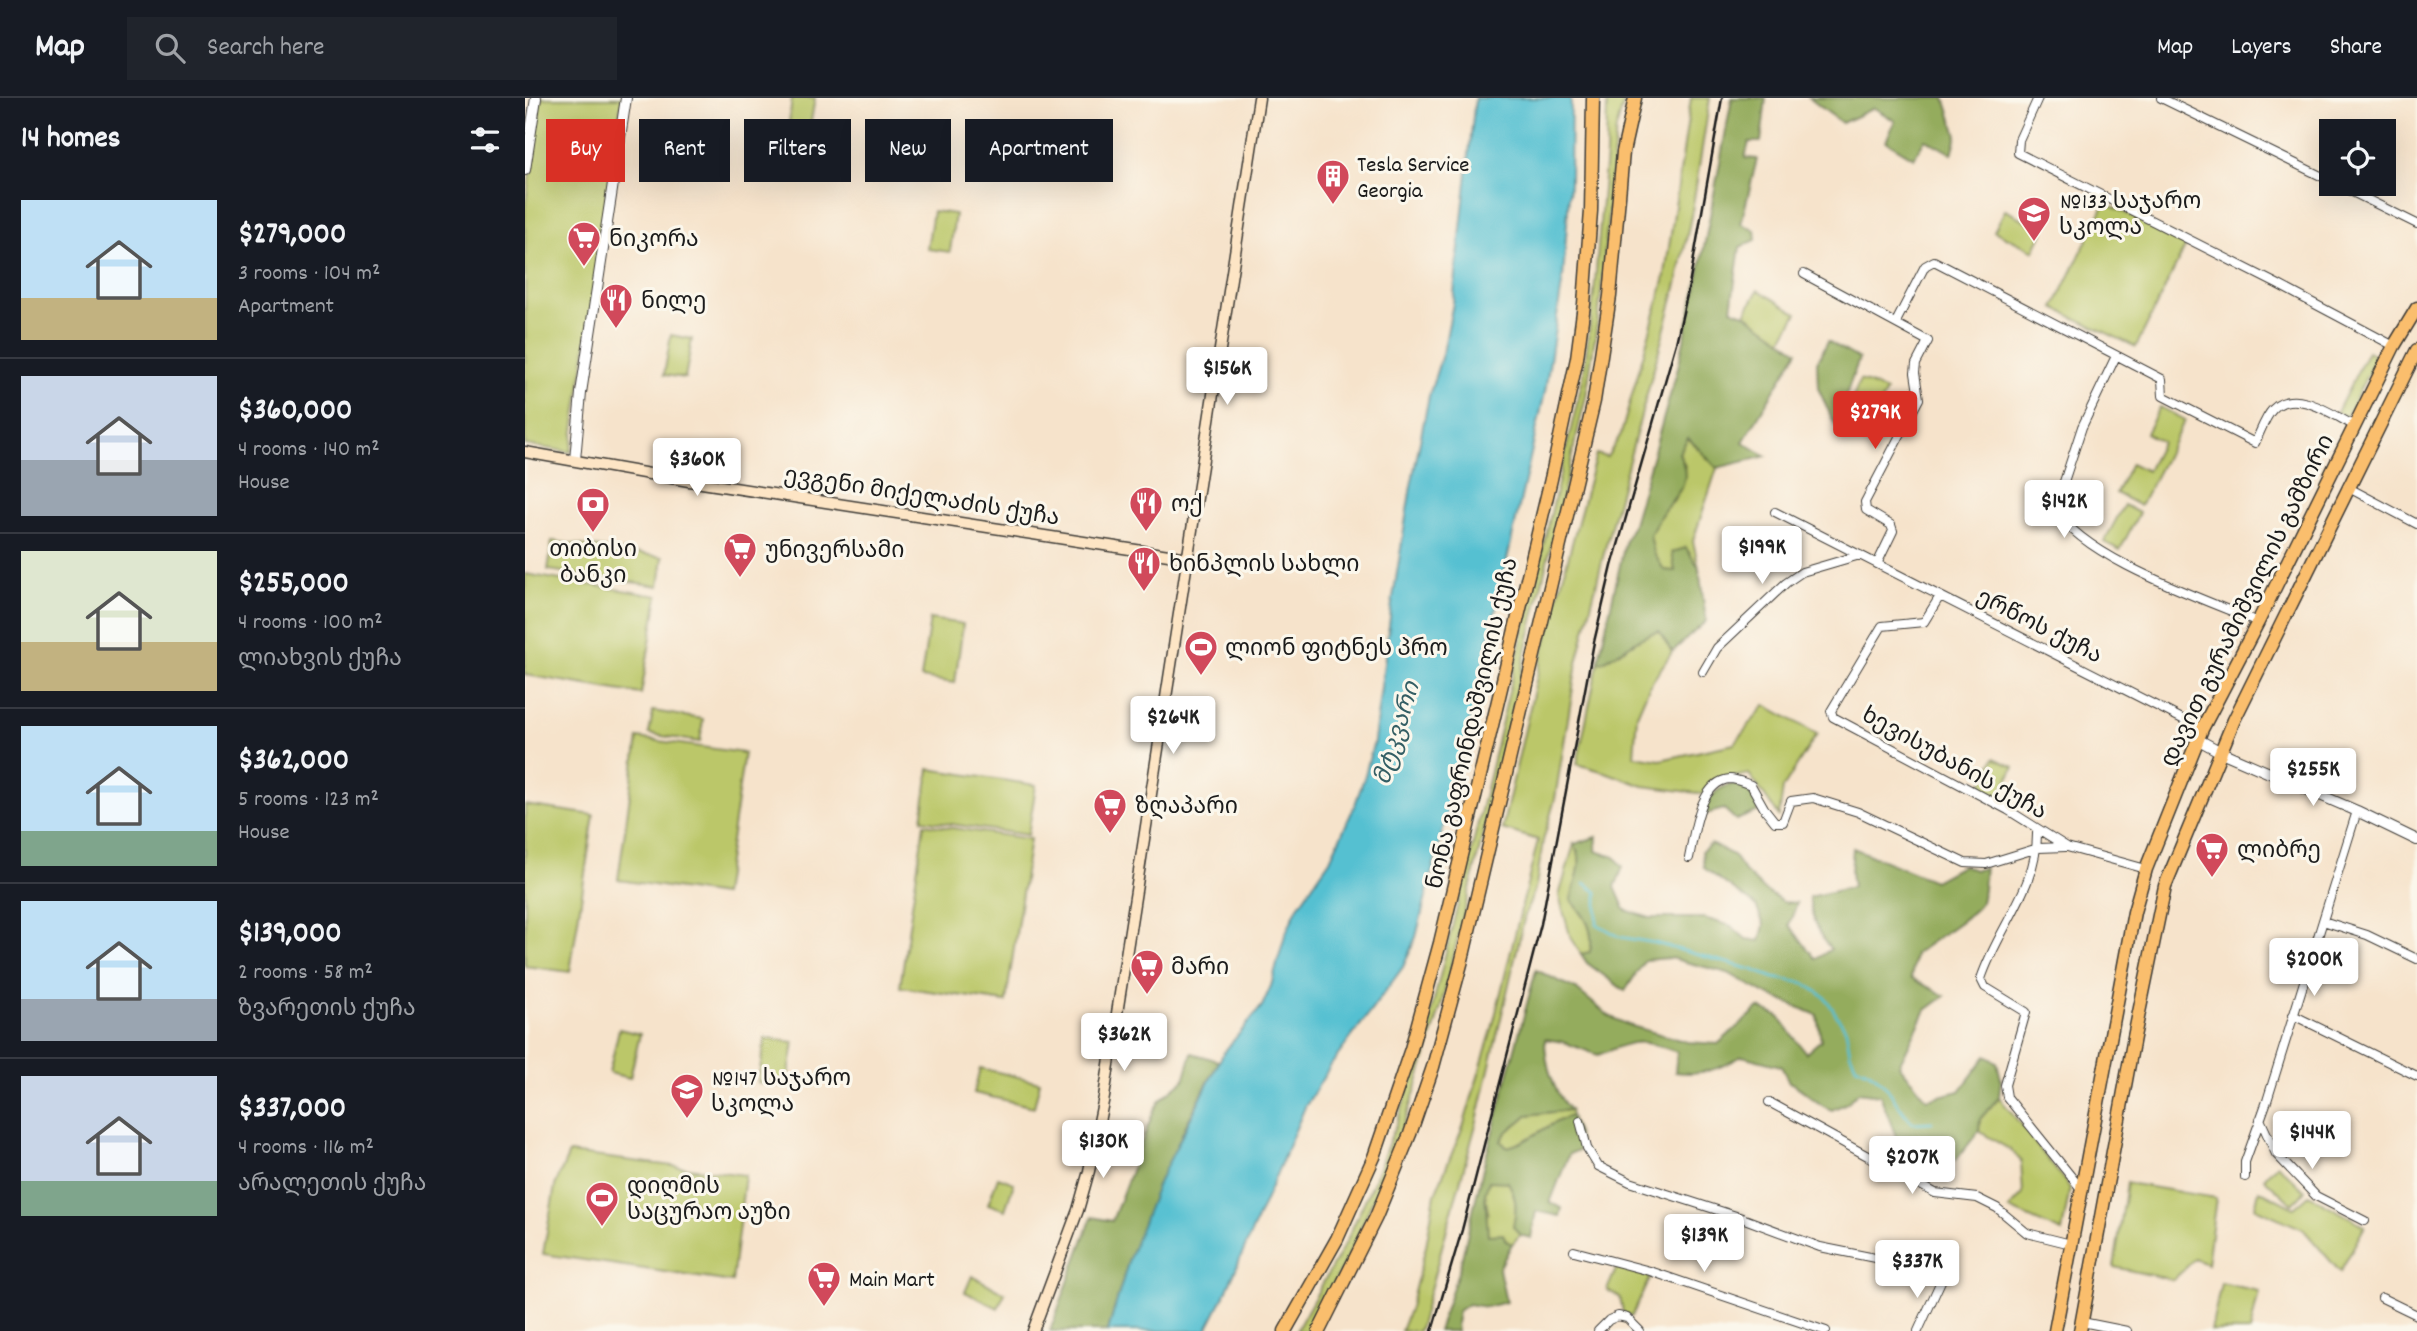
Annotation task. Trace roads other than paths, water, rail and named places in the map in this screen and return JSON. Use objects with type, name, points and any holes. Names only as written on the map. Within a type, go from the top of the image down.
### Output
[{"type":"main road","points":[[1033,1331],[1078,1210],[1091,1161],[1130,937],[1259,98]]},
{"type":"main road","name":"ნონა გაფრინდაშვილის ქუჩა","points":[[1285,1331],[1337,1239],[1374,1157],[1407,1062],[1440,943],[1564,424],[1577,358],[1591,211],[1593,98]]},
{"type":"main road","name":"ნონა გაფრინდაშვილის ქუჩა","points":[[1319,1331],[1376,1217],[1410,1134],[1430,1077],[1461,964],[1594,401],[1610,296],[1623,152],[1635,98]]},
{"type":"main road","name":"დავით გურამიშვილის გამზირი","points":[[2055,1331],[2134,912],[2145,869],[2199,734],[2394,346],[2417,309]]},
{"type":"main road","points":[[2402,334],[2407,344],[2417,345]]},
{"type":"main road","name":"დავით გურამიშვილის გამზირი","points":[[2081,1327],[2165,886],[2221,752],[2347,487],[2417,350]]},
{"type":"main road","points":[[2387,360],[2400,360],[2406,371]]},
{"type":"main road","name":"ევგენი მიქელაძის ქუჩა","points":[[525,452],[689,481],[1188,558]]},
{"type":"main road","points":[[2057,1318],[2081,1327]]},
{"type":"street","points":[[525,170],[536,98]]},
{"type":"street","points":[[575,460],[581,393],[627,98]]},
{"type":"street","points":[[2038,98],[2019,140],[2018,153],[2394,346]]},
{"type":"street","points":[[2161,98],[2319,175]]},
{"type":"street","points":[[2361,196],[2417,223]]},
{"type":"street","points":[[1896,322],[1925,266],[1934,261],[2162,379],[2163,396],[2255,443],[2273,409],[2284,402],[2301,400],[2354,426]]},
{"type":"street","points":[[1804,274],[1928,341],[1916,364],[1919,399],[1865,502],[1866,510],[1891,525],[1893,531],[1877,564]]},
{"type":"street","points":[[2116,355],[2082,427],[2055,509],[2063,522],[2129,568],[2258,621]]},
{"type":"street","points":[[2347,487],[2417,524]]},
{"type":"street","name":"ერწოს ქუჩა","points":[[1775,512],[1940,596],[2199,734]]},
{"type":"street","points":[[1703,672],[1717,648],[1786,583],[1802,572],[1860,555]]},
{"type":"street","name":"ხევისუბანის ქუჩა","points":[[1940,596],[1924,622],[1882,626],[1831,711],[1833,717],[2008,810],[2067,847],[2145,869]]},
{"type":"street","points":[[2199,734],[2221,752],[2417,839]]},
{"type":"street","name":"ხევისუბანის ქუჩა","points":[[1689,858],[1699,808],[1709,792],[1720,782],[1731,779],[1751,785],[1775,821],[1783,822],[1790,801],[1813,798],[1858,812],[1965,863],[1986,864],[2038,848],[2067,847]]},
{"type":"street","points":[[2245,1177],[2245,1162],[2357,811]]},
{"type":"street","points":[[2038,829],[2038,848]]},
{"type":"street","name":"ხევისუბანის ქუჩა","points":[[2038,848],[2023,896],[1981,979],[1985,987],[2027,1012],[2005,1085],[2007,1097],[2082,1190]]},
{"type":"street","points":[[2323,921],[2367,935],[2417,959]]},
{"type":"street","points":[[2294,1015],[2417,1076]]},
{"type":"street","points":[[1769,1101],[1935,1193],[1977,1198],[1997,1208],[2027,1233],[2071,1244]]},
{"type":"street","points":[[2260,1119],[2276,1154],[2316,1196],[2365,1221]]},
{"type":"street","points":[[1580,1121],[1587,1148],[1598,1166],[1630,1182],[1820,1247],[1910,1265],[1941,1281],[1918,1331]]},
{"type":"street","points":[[1574,1251],[1650,1270],[1826,1331]]},
{"type":"street","points":[[2382,1298],[2417,1315]]},
{"type":"street","points":[[1598,1331],[1609,1320],[1618,1316],[1627,1318],[1640,1331]]},
{"type":"street","points":[[2081,1327],[2127,1331]]},
{"type":"water","name":"მტკვარი","points":[[1475,98],[1571,98],[1570,182],[1563,278],[1545,392],[1478,688],[1416,937],[1403,967],[1331,1065],[1305,1107],[1226,1292],[1206,1331],[1108,1331],[1129,1259],[1159,1181],[1224,1052],[1262,1006],[1271,986],[1285,935],[1297,908],[1330,860],[1355,805],[1365,775],[1374,741],[1411,486],[1429,396],[1444,348],[1453,303]]},
{"type":"waterway","points":[[1585,883],[1597,892],[1597,924],[1620,937],[1655,943],[1774,978],[1804,983],[1825,997],[1846,1030],[1850,1053],[1856,1066],[1883,1083],[1913,1123],[1932,1122]]},
{"type":"railway","points":[[1432,1331],[1462,1230],[1541,924],[1594,642],[1612,566],[1676,343],[1689,286],[1722,98]]},
{"type":"place","name":"Tesla Service Georgia","points":[[1333,206]]},
{"type":"place","name":"№133 საჯარო სკოლა","points":[[2034,243]]},
{"type":"place","name":"ნიკორა","points":[[584,268]]},
{"type":"place","name":"ნილე","points":[[616,330]]},
{"type":"place","name":"ოქ","points":[[1146,533]]},
{"type":"place","name":"თიბისი ბანკი","points":[[593,534]]},
{"type":"place","name":"უნივერსამი","points":[[740,579]]},
{"type":"place","name":"ხინპლის სახლი","points":[[1144,593]]},
{"type":"place","name":"ლიონ ფიტნეს პრო","points":[[1201,677]]},
{"type":"place","name":"ზღაპარი","points":[[1110,835]]},
{"type":"place","name":"ლიბრე","points":[[2212,879]]},
{"type":"place","name":"მარი","points":[[1147,996]]},
{"type":"place","name":"№147 საჯარო სკოლა","points":[[687,1120]]},
{"type":"place","name":"დიღმის საცურაო აუზი","points":[[602,1228]]},
{"type":"place","name":"Main Mart","points":[[824,1308]]}]
